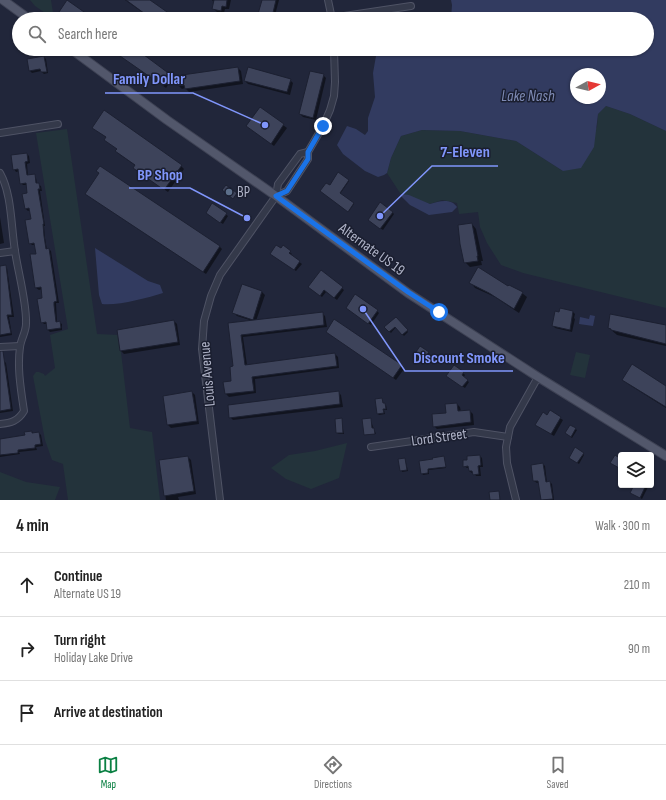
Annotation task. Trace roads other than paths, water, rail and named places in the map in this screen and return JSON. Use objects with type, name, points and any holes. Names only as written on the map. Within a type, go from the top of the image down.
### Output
[{"type":"main road","points":[[5,0],[20,12]]},
{"type":"main road","name":"Alternate US 19","points":[[80,56],[408,292],[538,377],[666,456]]},
{"type":"street","points":[[328,0],[330,12]]},
{"type":"street","points":[[371,12],[411,6]]},
{"type":"street","points":[[276,196],[287,191],[308,159],[308,152],[323,126],[334,96],[335,56]]},
{"type":"street","points":[[0,133],[58,124]]},
{"type":"street","points":[[276,196],[278,184],[300,154],[308,152]]},
{"type":"street","points":[[0,173],[5,182],[26,324],[24,336],[20,346],[19,376],[24,411],[18,418],[11,422],[0,424]]},
{"type":"street","name":"Louis Avenue","points":[[220,500],[202,352],[204,320],[211,296],[220,275],[276,196]]},
{"type":"street","points":[[0,253],[15,251]]},
{"type":"street","points":[[0,347],[20,346]]},
{"type":"street","points":[[516,500],[507,463],[506,447],[510,427],[538,377]]},
{"type":"street","name":"Lord Street","points":[[371,447],[474,432],[508,437]]},
{"type":"water","name":"Lake Nash","points":[[451,0],[666,0],[666,131],[630,114],[606,106],[598,114],[594,147],[581,168],[563,171],[516,141],[460,131],[422,130],[401,136],[391,158],[387,173],[378,177],[365,171],[343,154],[337,145],[347,126],[356,129],[365,135],[368,131],[368,118],[375,97],[373,73],[376,56],[654,56],[654,12],[452,12]]},
{"type":"water","points":[[401,194],[409,195],[430,204],[448,201],[452,202],[457,207],[452,212],[429,215],[410,205],[401,196]]},
{"type":"water","points":[[95,248],[148,281],[160,285],[163,293],[124,303],[102,304],[99,295]]},
{"type":"water","points":[[590,315],[595,316],[593,326],[579,324],[580,317],[589,319]]},
{"type":"place","name":"Family Dollar","points":[[265,125]]},
{"type":"place","name":"BP","points":[[229,192]]},
{"type":"place","name":"7-Eleven","points":[[380,216]]},
{"type":"place","name":"BP Shop","points":[[247,218]]},
{"type":"place","name":"Discount Smoke","points":[[363,309]]}]
